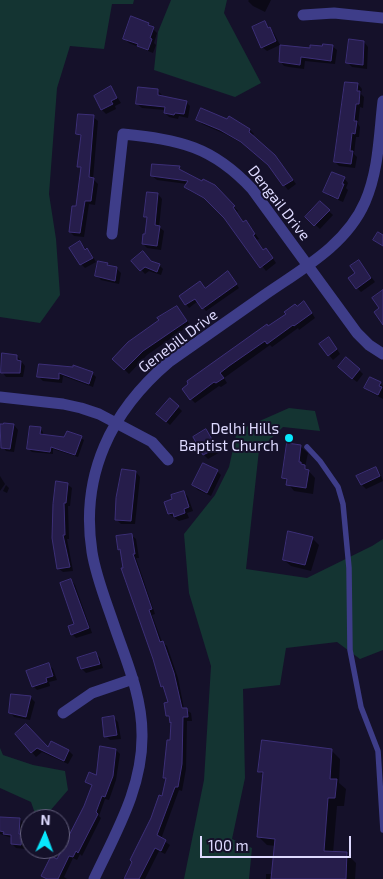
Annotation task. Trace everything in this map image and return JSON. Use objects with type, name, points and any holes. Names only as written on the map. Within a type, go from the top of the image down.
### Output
[{"type":"street","points":[[303,15],[334,12],[383,18]]},
{"type":"street","name":"Genebill Drive","points":[[94,879],[128,808],[139,772],[142,753],[141,716],[133,679],[98,576],[90,535],[90,511],[97,469],[104,447],[116,422],[138,391],[169,362],[308,264],[348,231],[364,203],[371,185],[383,101]]},
{"type":"street","name":"Dengail Drive","points":[[112,234],[123,134],[158,138],[191,145],[224,163],[252,189],[357,333],[369,345],[383,354]]},
{"type":"street","points":[[0,397],[82,408],[116,422],[152,442],[168,460]]},
{"type":"street","points":[[63,713],[92,693],[133,679]]},
{"type":"lane","points":[[307,447],[320,461],[338,487],[344,504],[349,568],[350,650],[361,707],[378,752],[383,830]]},
{"type":"green space","points":[[0,0],[134,0],[133,4],[112,4],[104,49],[70,46],[57,88],[49,194],[56,239],[60,295],[40,323],[0,317]]},
{"type":"green space","points":[[171,0],[227,0],[224,13],[261,83],[235,97],[154,70],[158,32]]},
{"type":"green space","points":[[289,408],[315,411],[320,431],[283,427],[259,450],[246,569],[307,578],[383,539],[383,650],[360,659],[337,642],[286,648],[280,685],[243,689],[245,778],[232,839],[252,848],[249,879],[184,879],[204,780],[211,666],[189,593],[184,534],[215,495],[229,467],[237,431]]},
{"type":"green space","points":[[0,748],[3,755],[33,765],[65,771],[68,790],[52,809],[33,809],[31,802],[0,788]]},
{"type":"building","points":[[131,16],[154,27],[148,50],[123,39]]},
{"type":"building","points":[[265,21],[276,41],[261,48],[252,27]]},
{"type":"building","points":[[349,39],[364,41],[363,65],[346,63]]},
{"type":"building","points":[[323,44],[333,45],[331,61],[301,57],[300,65],[279,62],[280,45],[310,48],[310,45],[322,46]]},
{"type":"building","points":[[345,82],[358,83],[357,91],[360,91],[359,104],[356,104],[354,121],[357,121],[355,134],[352,133],[350,151],[353,151],[351,164],[334,162]]},
{"type":"building","points":[[111,86],[117,98],[111,101],[113,104],[101,110],[94,96]]},
{"type":"building","points":[[138,87],[158,89],[158,95],[187,101],[184,114],[164,113],[165,107],[136,104]]},
{"type":"building","points":[[201,108],[227,119],[229,116],[250,129],[249,132],[275,155],[293,180],[283,186],[268,165],[241,142],[220,130],[196,120]]},
{"type":"building","points":[[78,114],[94,115],[89,177],[94,178],[91,201],[85,201],[80,233],[69,232],[72,206],[76,206],[81,167],[77,167],[81,135],[76,134]]},
{"type":"building","points":[[152,164],[180,166],[179,169],[202,181],[203,179],[215,185],[235,206],[233,207],[243,222],[246,220],[263,250],[266,248],[273,258],[260,268],[224,218],[204,198],[184,187],[188,181],[151,176]]},
{"type":"building","points":[[332,172],[345,177],[338,199],[323,192]]},
{"type":"building","points":[[147,192],[158,193],[155,225],[160,226],[157,246],[142,244],[147,217],[144,217]]},
{"type":"building","points":[[320,201],[330,210],[314,226],[305,217]]},
{"type":"building","points":[[378,232],[383,235],[383,246],[373,240]]},
{"type":"building","points":[[80,241],[93,258],[80,265],[69,248]]},
{"type":"building","points":[[143,251],[151,261],[160,264],[157,272],[145,267],[140,271],[131,261]]},
{"type":"building","points":[[359,260],[371,278],[356,289],[348,278],[355,273],[350,266]]},
{"type":"building","points":[[98,261],[117,267],[115,281],[95,276]]},
{"type":"building","points":[[228,271],[237,284],[202,309],[195,299],[185,305],[179,296],[200,281],[205,288]]},
{"type":"building","points":[[383,290],[383,325],[374,312],[379,308],[372,298]]},
{"type":"building","points":[[304,301],[312,313],[267,344],[265,341],[229,366],[220,373],[224,378],[216,383],[214,382],[190,400],[182,389],[188,384],[187,381],[267,324],[268,326],[286,314],[284,312],[295,304],[297,306]]},
{"type":"building","points":[[177,306],[187,321],[143,351],[124,370],[112,359],[128,342],[159,320],[157,318]]},
{"type":"building","points":[[329,337],[337,349],[328,356],[319,344]]},
{"type":"building","points":[[2,353],[17,355],[17,360],[21,361],[20,373],[1,373]]},
{"type":"building","points":[[346,357],[360,369],[352,379],[338,367]]},
{"type":"building","points":[[39,364],[73,367],[73,365],[93,372],[89,384],[59,373],[59,379],[37,377]]},
{"type":"building","points":[[370,377],[381,382],[379,386],[382,387],[378,395],[364,388]]},
{"type":"building","points":[[170,398],[179,406],[166,422],[156,414]]},
{"type":"building","points":[[0,424],[14,424],[10,449],[1,448]]},
{"type":"building","points":[[30,426],[41,427],[40,434],[64,437],[67,431],[82,436],[75,455],[51,447],[50,452],[27,449]]},
{"type":"building","points":[[206,429],[217,448],[203,455],[193,437]]},
{"type":"building","points":[[287,443],[301,445],[299,462],[305,465],[305,469],[309,470],[306,488],[286,485],[287,479],[282,478]]},
{"type":"building","points":[[203,463],[218,470],[207,493],[192,485]]},
{"type":"building","points":[[376,467],[380,476],[361,485],[356,476]]},
{"type":"building","points":[[122,469],[136,471],[131,521],[115,520],[116,498]]},
{"type":"building","points":[[56,481],[68,483],[66,503],[64,503],[65,535],[63,535],[70,567],[57,569],[52,538]]},
{"type":"building","points":[[184,491],[189,507],[184,509],[185,513],[174,517],[173,513],[168,514],[164,502],[172,499],[171,495]]},
{"type":"building","points":[[288,531],[313,537],[305,565],[283,560]]},
{"type":"building","points":[[132,534],[135,554],[133,554],[152,609],[149,610],[160,642],[163,641],[174,673],[182,708],[187,708],[188,717],[183,717],[182,764],[178,787],[175,787],[157,835],[166,840],[161,851],[155,848],[139,879],[124,879],[132,862],[130,860],[151,818],[159,795],[162,796],[166,778],[163,778],[167,740],[170,740],[171,722],[169,716],[166,716],[164,703],[168,702],[163,686],[161,687],[121,568],[123,568],[116,536]]},
{"type":"building","points":[[71,579],[89,628],[71,635],[68,626],[74,624],[60,583]]},
{"type":"building","points":[[96,652],[100,664],[81,669],[77,658]]},
{"type":"building","points":[[49,663],[53,676],[46,678],[47,682],[32,687],[26,671]]},
{"type":"building","points":[[11,694],[31,696],[26,717],[9,713]]},
{"type":"building","points":[[114,716],[117,735],[104,737],[102,718]]},
{"type":"building","points":[[26,724],[48,747],[51,741],[69,750],[64,761],[37,748],[31,753],[15,734]]},
{"type":"building","points":[[262,740],[332,749],[330,779],[337,779],[335,798],[328,798],[324,851],[347,852],[346,879],[271,879],[275,839],[257,837],[263,772],[258,772]]},
{"type":"building","points":[[100,746],[116,749],[113,776],[105,797],[102,796],[96,812],[98,814],[78,853],[76,851],[73,857],[70,856],[70,833],[92,785],[85,782],[89,772],[96,775]]},
{"type":"building","points":[[0,817],[20,818],[20,845],[11,844],[11,835],[3,834],[4,832],[0,831]]},
{"type":"building","points":[[50,859],[68,859],[58,879],[47,879],[41,876]]},
{"type":"place","name":"Delhi Hills Baptist Church","points":[[289,438]]}]
